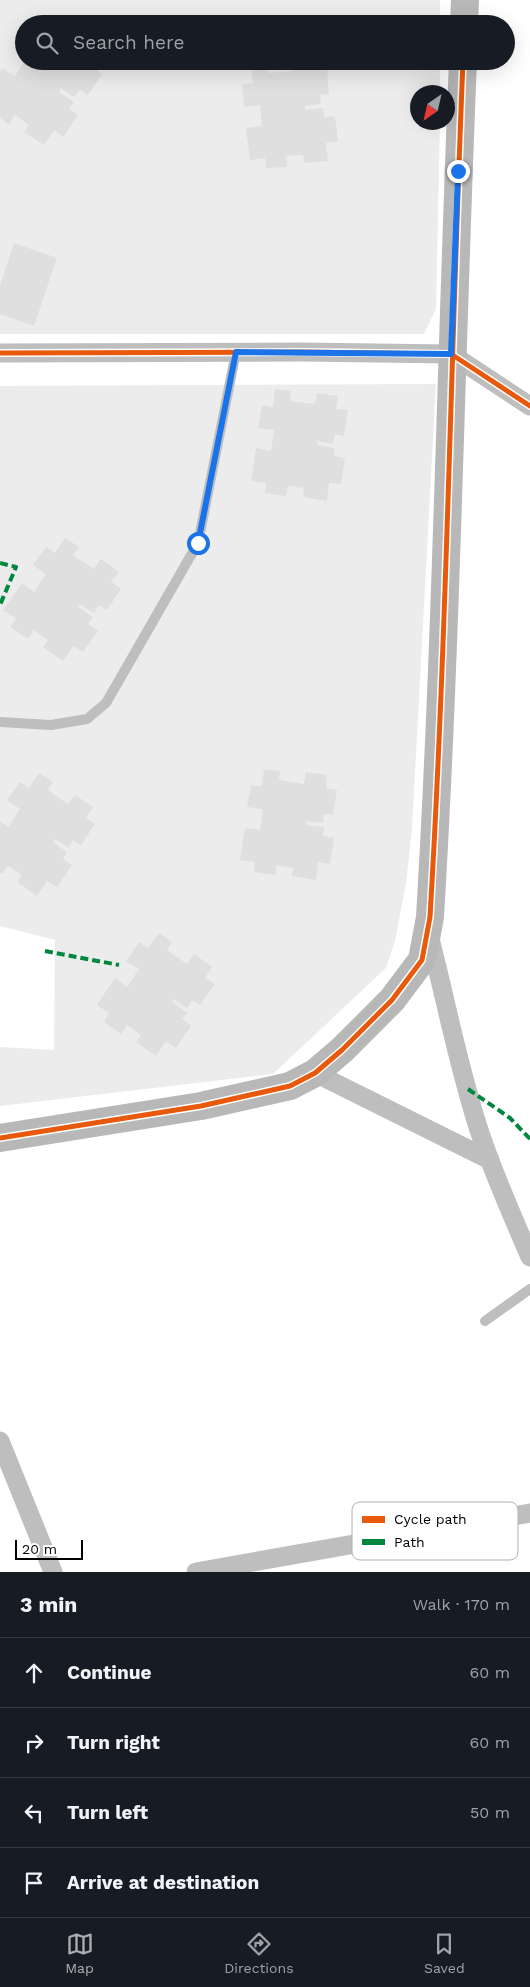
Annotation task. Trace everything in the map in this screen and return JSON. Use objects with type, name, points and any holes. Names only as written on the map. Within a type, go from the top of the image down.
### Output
[{"type":"street","points":[[464,15],[465,0]]},
{"type":"street","points":[[0,1138],[201,1106],[290,1086],[315,1073],[342,1050],[392,1000],[422,960],[428,929],[445,644],[451,354],[463,70]]},
{"type":"street","points":[[0,353],[236,352],[451,354],[530,406]]},
{"type":"street","points":[[428,929],[455,1045],[478,1129],[530,1257]]},
{"type":"street","points":[[315,1073],[490,1160]]},
{"type":"street","points":[[0,1441],[53,1572]]},
{"type":"street","points":[[196,1572],[352,1544]]},
{"type":"lane","points":[[0,722],[51,725],[87,719],[106,703],[198,543],[236,352]]},
{"type":"lane","points":[[485,1322],[530,1289]]},
{"type":"shaded area","points":[[0,0],[440,0],[440,15],[15,15],[15,70],[440,70],[440,85],[410,85],[410,130],[440,130],[436,309],[424,334],[0,334]]},
{"type":"shaded area","points":[[436,384],[412,829],[406,883],[395,941],[386,968],[273,1074],[0,1106],[0,1047],[54,1050],[55,940],[0,926],[0,386]]},
{"type":"building","points":[[2,68],[15,76],[19,70],[96,70],[102,74],[88,95],[80,90],[74,97],[61,88],[59,92],[74,102],[69,109],[78,115],[63,137],[54,130],[44,145],[24,132],[29,125],[15,115],[9,124],[0,118],[0,71]]},
{"type":"building","points":[[252,70],[268,70],[268,73],[327,70],[329,94],[320,95],[321,104],[305,106],[305,110],[323,108],[324,117],[335,116],[338,142],[326,143],[328,161],[304,163],[303,155],[286,156],[287,167],[266,168],[265,158],[250,160],[246,128],[262,126],[260,105],[244,107],[242,84],[253,83]]},
{"type":"building","points":[[14,243],[57,258],[34,326],[0,314],[0,286]]},
{"type":"building","points":[[275,389],[291,391],[290,401],[315,404],[317,393],[338,396],[336,409],[348,410],[344,436],[335,434],[333,444],[318,441],[317,445],[335,448],[334,456],[345,458],[341,484],[329,483],[327,501],[303,497],[304,488],[288,486],[286,496],[265,493],[266,483],[251,481],[256,448],[271,451],[274,430],[258,428],[262,405],[273,407]]},
{"type":"building","points":[[65,538],[79,547],[73,555],[94,569],[101,559],[119,572],[111,582],[121,589],[107,610],[99,605],[94,613],[80,604],[78,607],[93,617],[88,624],[98,631],[83,652],[73,646],[63,661],[43,647],[48,640],[34,630],[28,639],[10,627],[16,618],[3,610],[22,583],[34,592],[46,574],[33,565],[46,547],[55,553]]},
{"type":"building","points":[[264,769],[280,771],[279,780],[304,784],[306,772],[327,775],[326,788],[337,790],[333,815],[324,814],[323,823],[307,821],[306,825],[324,827],[323,836],[334,838],[330,864],[318,862],[316,880],[292,876],[293,868],[277,865],[275,875],[254,872],[255,862],[240,860],[245,828],[260,830],[263,809],[247,807],[251,785],[262,786]]},
{"type":"building","points":[[39,773],[53,782],[48,790],[68,804],[75,795],[93,807],[86,818],[95,824],[81,845],[73,840],[68,848],[55,839],[53,842],[67,852],[63,859],[72,865],[57,887],[47,881],[37,896],[17,882],[22,875],[8,866],[2,874],[0,873],[0,821],[8,827],[20,809],[7,800],[20,782],[29,788]]},
{"type":"building","points":[[159,933],[172,942],[167,950],[187,964],[194,954],[212,967],[205,978],[215,984],[200,1005],[192,1000],[187,1008],[174,999],[172,1002],[187,1013],[182,1019],[191,1026],[176,1048],[166,1041],[156,1056],[136,1042],[141,1035],[127,1025],[121,1034],[104,1022],[109,1013],[97,1005],[115,978],[127,987],[139,969],[126,961],[139,942],[148,948]]},
{"type":"marked path","points":[[0,563],[16,567],[0,605]]},
{"type":"marked path","points":[[45,951],[119,965]]},
{"type":"marked path","points":[[468,1089],[510,1118],[530,1139]]},
{"type":"cycle path","points":[[0,1138],[201,1106],[290,1086],[315,1073],[342,1050],[392,1000],[422,960],[430,917],[436,810],[463,70]]},
{"type":"cycle path","points":[[0,353],[301,352],[451,354],[530,406]]},
{"type":"route","points":[[198,543],[236,352],[451,354],[458,171]]}]
